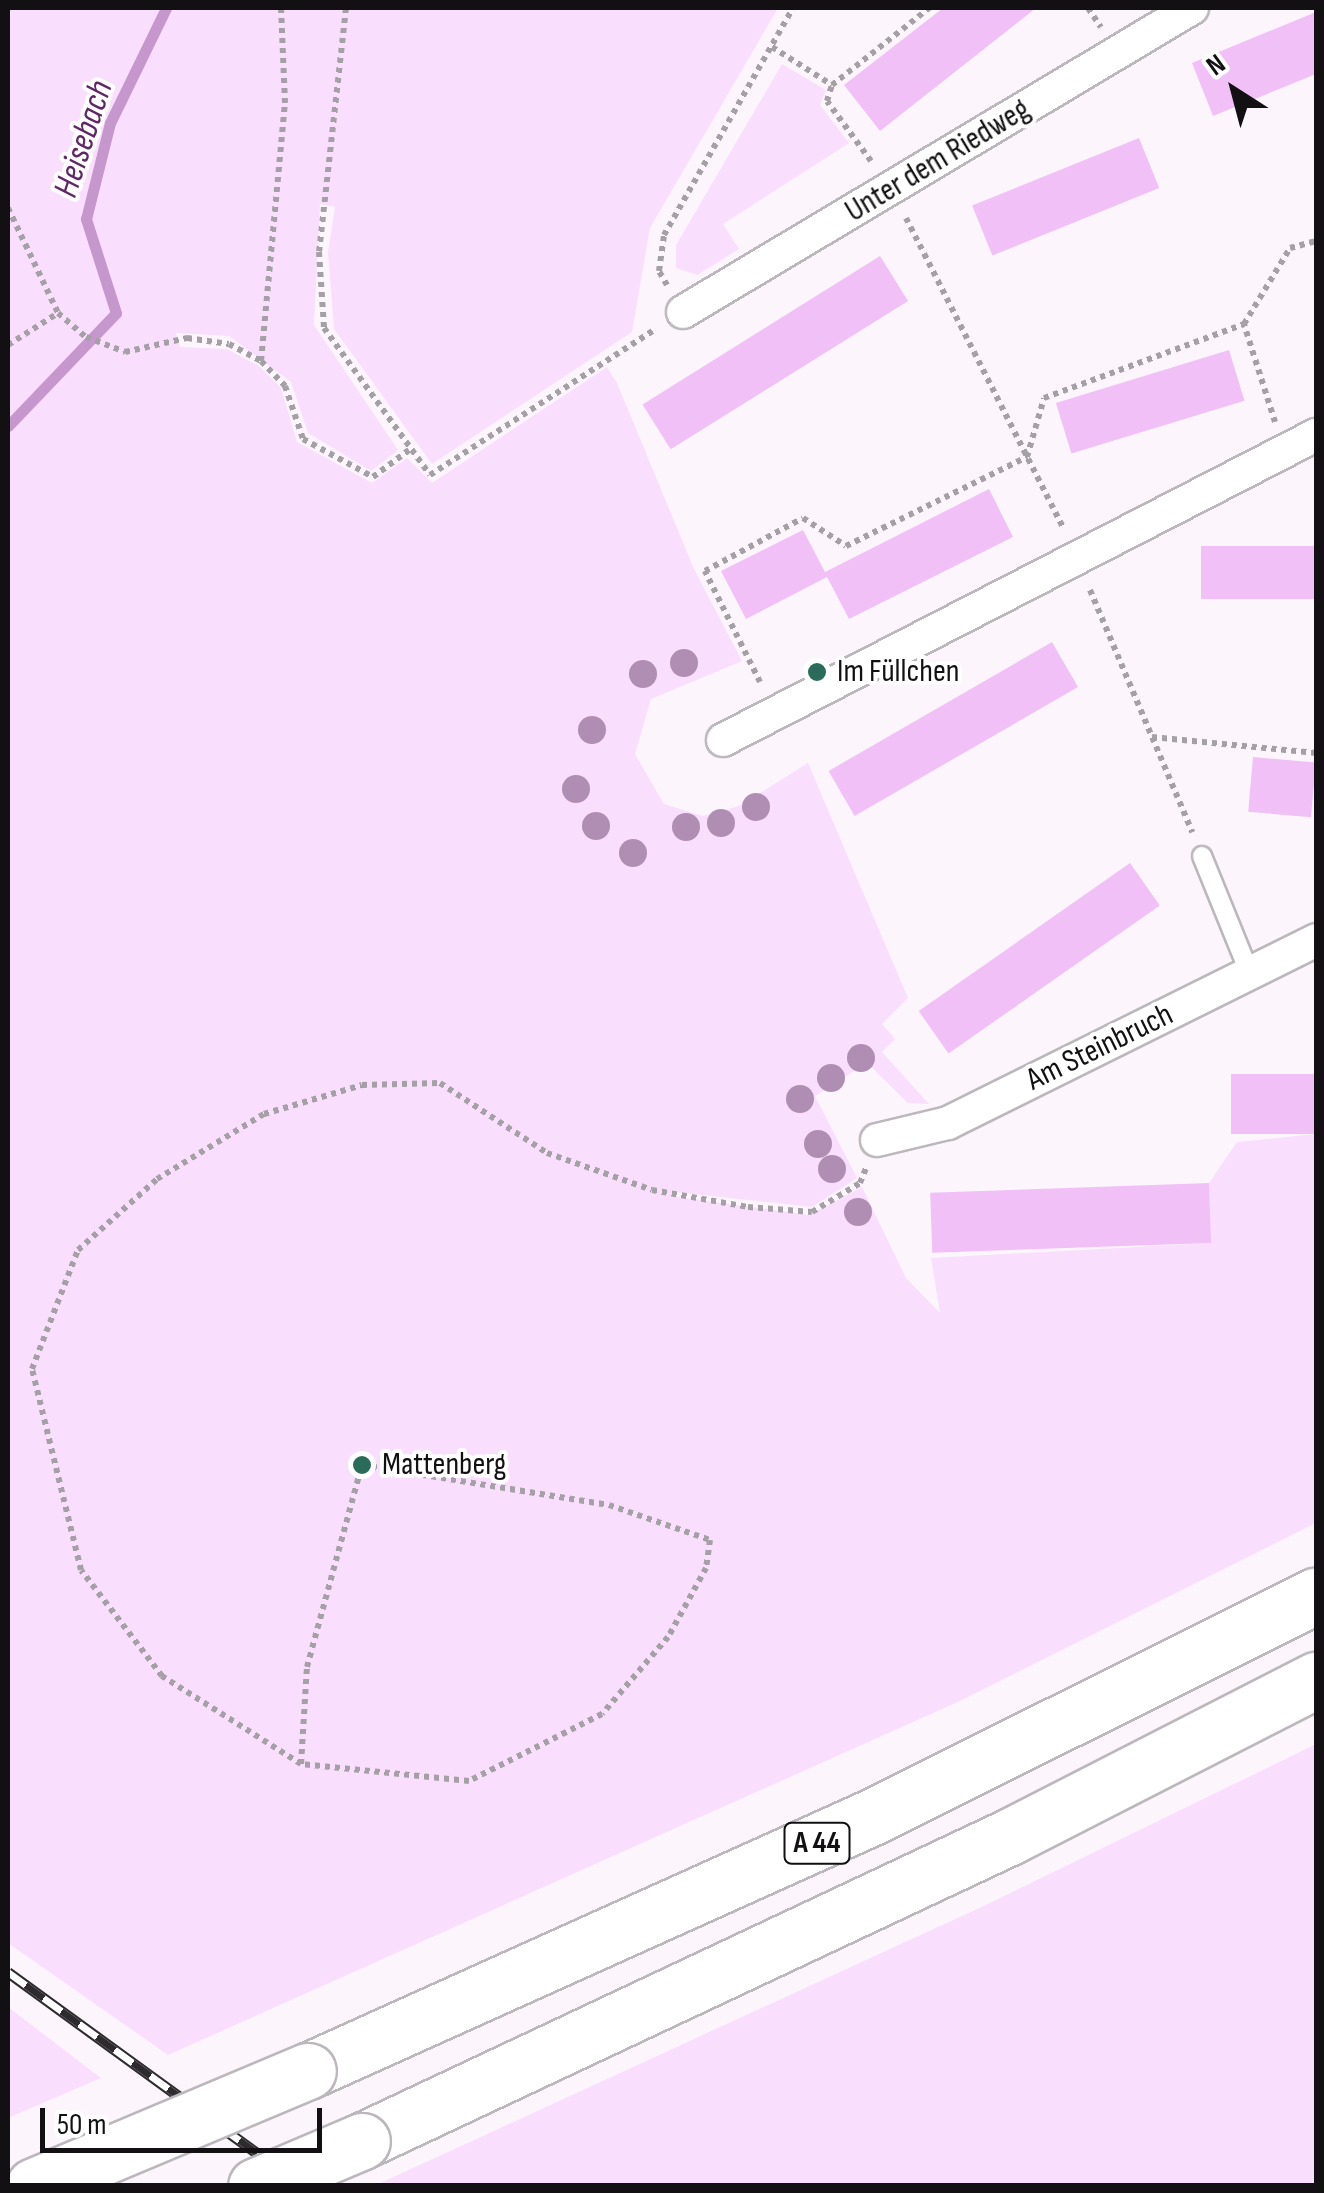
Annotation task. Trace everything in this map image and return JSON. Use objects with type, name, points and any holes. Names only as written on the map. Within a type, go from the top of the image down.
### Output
[{"type":"highway","name":"A 44","points":[[34,2186],[308,2072],[874,1816],[1316,1596]]},
{"type":"highway","name":"A 44","points":[[256,2186],[362,2141],[1010,1836],[1316,1680]]},
{"type":"street","name":"Unter dem Riedweg","points":[[682,312],[1192,8]]},
{"type":"street","points":[[723,740],[1316,436]]},
{"type":"street","name":"Am Steinbruch","points":[[877,1140],[948,1122],[1316,940]]},
{"type":"lane","points":[[1202,856],[1250,974]]},
{"type":"path","points":[[261,361],[285,103],[281,8]]},
{"type":"path","points":[[346,8],[320,252],[324,328],[408,450],[430,475],[682,312],[660,271],[664,234],[793,8]]},
{"type":"path","points":[[929,8],[832,85],[827,102],[892,190],[1077,556],[1202,856]]},
{"type":"path","points":[[772,47],[832,85]]},
{"type":"path","points":[[8,208],[58,313],[86,337],[125,352],[187,338],[229,344],[261,361],[285,386],[302,440],[373,476],[408,450]]},
{"type":"path","points":[[775,712],[704,571],[803,518],[846,546],[1027,457],[1044,398],[1244,324],[1290,248],[1316,241]]},
{"type":"path","points":[[8,345],[58,313]]},
{"type":"path","points":[[1244,324],[1284,452]]},
{"type":"path","points":[[1152,738],[1316,753]]},
{"type":"path","points":[[301,1764],[306,1666],[362,1464],[609,1505],[710,1540],[706,1568],[668,1637],[602,1714],[469,1782],[301,1764],[162,1676],[80,1570],[32,1369],[78,1250],[157,1178],[264,1114],[362,1085],[440,1083],[546,1153],[652,1190],[748,1207],[812,1212],[860,1183],[877,1140]]},
{"type":"shaded area","points":[[8,8],[778,8],[650,228],[632,332],[432,464],[334,329],[328,252],[335,207],[320,204],[314,325],[398,450],[371,471],[308,433],[291,382],[229,336],[176,333],[180,347],[227,349],[259,366],[281,388],[297,442],[372,483],[407,458],[432,483],[607,367],[617,383],[694,569],[742,661],[651,699],[635,754],[664,804],[703,816],[739,806],[808,763],[908,998],[882,1024],[895,1039],[882,1052],[929,1104],[908,1103],[867,1063],[815,1096],[857,1178],[812,1207],[674,1192],[677,1197],[809,1215],[862,1187],[906,1278],[940,1313],[931,1258],[1211,1243],[1209,1183],[1237,1142],[1316,1134],[1316,1523],[960,1701],[168,2055],[8,1943]]},
{"type":"shaded area","points":[[782,64],[826,90],[820,105],[849,143],[723,224],[739,249],[697,275],[676,268],[676,245]]},
{"type":"shaded area","points":[[1316,1744],[1316,2185],[376,2185],[988,1904]]},
{"type":"shaded area","points":[[8,2007],[101,2078],[8,2118]]},
{"type":"building","points":[[943,8],[1036,8],[880,131],[844,85]]},
{"type":"building","points":[[1316,12],[1316,74],[1213,116],[1192,63]]},
{"type":"building","points":[[1139,138],[1159,188],[992,255],[972,205]]},
{"type":"building","points":[[880,256],[908,301],[671,449],[643,404]]},
{"type":"building","points":[[1229,350],[1244,401],[1071,454],[1056,403]]},
{"type":"building","points":[[989,489],[1013,537],[849,619],[827,577],[746,619],[721,571],[803,530],[825,572]]},
{"type":"building","points":[[1201,546],[1316,546],[1316,599],[1201,599]]},
{"type":"building","points":[[1052,642],[1078,687],[855,816],[829,771]]},
{"type":"building","points":[[1253,757],[1316,762],[1311,817],[1248,812]]},
{"type":"building","points":[[1130,863],[1160,906],[948,1054],[919,1011]]},
{"type":"building","points":[[1231,1074],[1316,1074],[1316,1134],[1231,1134]]},
{"type":"building","points":[[1209,1183],[1211,1243],[932,1253],[930,1193]]},
{"type":"waterway","name":"Heisebach","points":[[8,426],[116,313],[86,219],[110,123],[166,8]]},
{"type":"railway","points":[[8,1972],[303,2186]]},
{"type":"place","name":"Im Füllchen","points":[[817,672]]},
{"type":"place","name":"Mattenberg","points":[[362,1465]]}]
